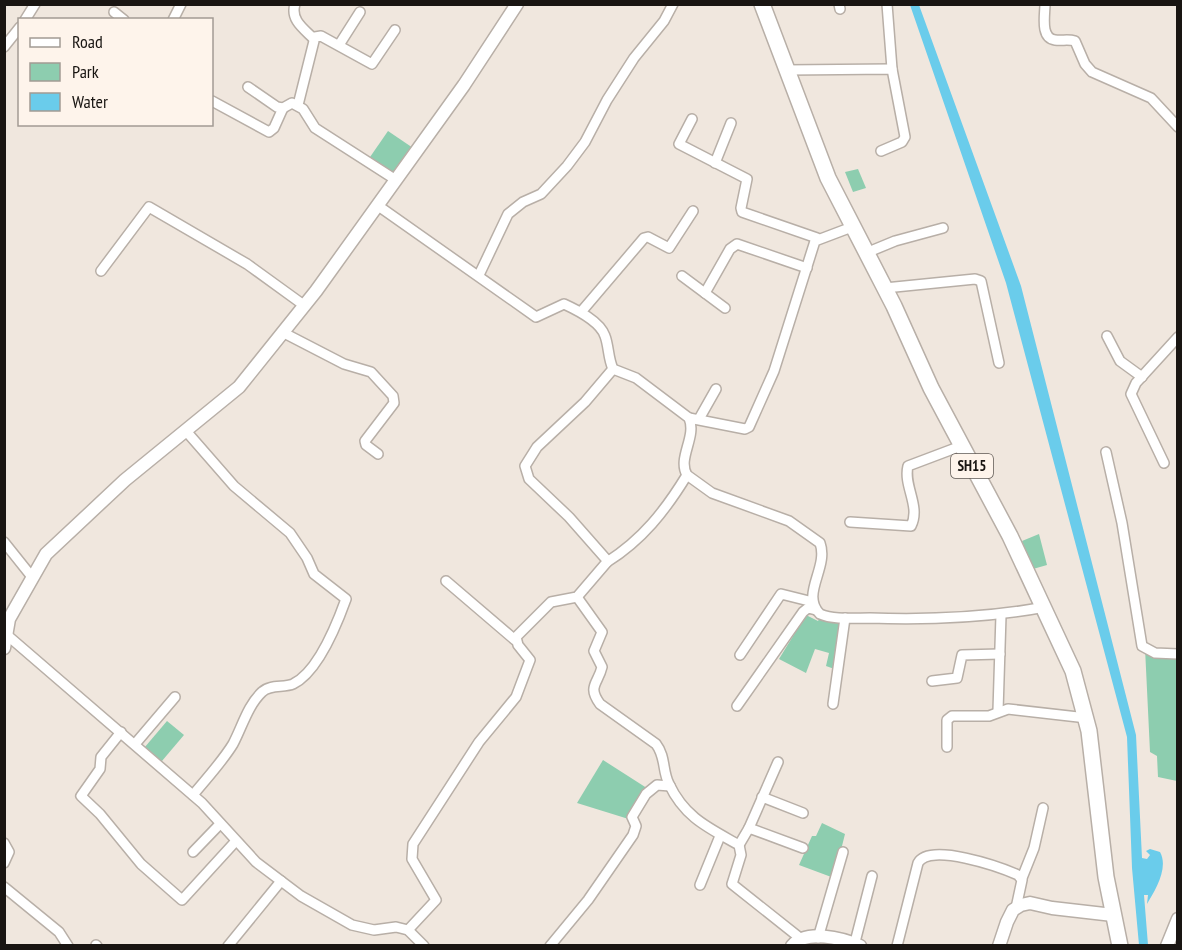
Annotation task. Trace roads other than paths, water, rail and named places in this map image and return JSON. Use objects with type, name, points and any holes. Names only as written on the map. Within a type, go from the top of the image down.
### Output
[{"type":"main road","name":"SH15","points":[[762,4],[828,178],[885,288],[931,388],[1045,607],[1073,671],[1087,718],[1113,915],[1120,945]]},
{"type":"street","points":[[26,18],[35,4]]},
{"type":"street","points":[[174,18],[182,4]]},
{"type":"street","points":[[295,4],[294,14],[297,22],[314,39]]},
{"type":"street","points":[[4,648],[9,619],[46,554],[125,480],[239,387],[305,306],[396,180],[517,4]]},
{"type":"street","points":[[479,275],[508,214],[523,202],[541,194],[567,166],[585,142],[607,100],[634,58],[664,21],[673,4]]},
{"type":"street","points":[[881,151],[902,142],[905,137],[892,69],[887,4]]},
{"type":"street","points":[[1045,4],[1047,37],[1053,40],[1075,41],[1085,64],[1096,75],[1151,98],[1176,120]]},
{"type":"street","points":[[114,12],[122,18]]},
{"type":"street","points":[[339,45],[360,12]]},
{"type":"street","points":[[4,46],[18,29]]},
{"type":"street","points":[[314,39],[321,36],[372,64],[395,30]]},
{"type":"street","points":[[298,105],[314,39]]},
{"type":"street","points":[[787,70],[892,69]]},
{"type":"street","points":[[248,87],[277,107],[283,108]]},
{"type":"street","points":[[213,102],[269,132],[274,128],[283,108],[292,103],[298,105],[315,128],[396,180]]},
{"type":"street","points":[[692,119],[679,144],[747,179],[742,212],[817,238],[852,227]]},
{"type":"street","points":[[716,163],[731,123]]},
{"type":"street","points":[[377,205],[536,317],[564,304],[581,312],[606,338],[608,358],[613,369],[636,378],[694,418],[745,429],[749,427],[774,371],[817,238]]},
{"type":"street","points":[[101,271],[149,207],[247,264],[305,306]]},
{"type":"street","points":[[581,312],[644,238],[648,237],[669,248],[693,211]]},
{"type":"street","points":[[866,253],[895,241],[943,228]]},
{"type":"street","points":[[705,293],[730,249],[737,244],[807,268]]},
{"type":"street","points":[[682,276],[726,308]]},
{"type":"street","points":[[885,288],[975,279],[981,281],[999,363]]},
{"type":"street","points":[[284,333],[344,364],[371,372],[393,396],[394,403],[365,441],[366,445],[378,454]]},
{"type":"street","points":[[1107,336],[1120,361],[1142,377]]},
{"type":"street","points":[[1164,462],[1132,399],[1131,390],[1178,337]]},
{"type":"street","points":[[607,562],[569,517],[529,479],[525,466],[537,447],[585,402],[613,369]]},
{"type":"street","points":[[716,389],[694,418],[684,464],[687,475],[712,493],[789,521],[814,537],[823,551],[823,564],[814,584],[814,606]]},
{"type":"street","points":[[186,432],[234,486],[290,533],[307,558],[314,574],[346,599],[330,637],[306,673],[294,683],[261,692],[243,721],[233,744],[193,795]]},
{"type":"street","points":[[850,522],[911,526],[914,505],[907,476],[908,466],[961,446]]},
{"type":"street","points":[[1106,452],[1124,534],[1142,646],[1155,653],[1178,654]]},
{"type":"street","points":[[515,640],[518,633],[550,602],[577,597],[607,562],[630,548],[648,531],[687,475]]},
{"type":"street","points":[[4,542],[32,577]]},
{"type":"street","points":[[408,930],[436,900],[412,859],[413,844],[479,742],[516,697],[530,660],[515,640],[446,581]]},
{"type":"street","points":[[740,655],[781,594],[814,606],[824,616],[845,618],[922,620],[1001,615],[1045,607]]},
{"type":"street","points":[[577,597],[602,632],[594,651],[602,667],[593,688],[594,695],[600,704],[656,744],[662,752],[670,786],[697,821],[739,845]]},
{"type":"street","points":[[737,706],[805,609],[814,606]]},
{"type":"street","points":[[998,711],[1001,615]]},
{"type":"street","points":[[833,704],[845,618]]},
{"type":"street","points":[[7,635],[193,795],[235,842],[281,881],[352,926],[374,930],[396,927],[408,930],[424,945]]},
{"type":"street","points":[[932,681],[957,678],[962,655],[1000,654]]},
{"type":"street","points":[[135,744],[175,697]]},
{"type":"street","points":[[947,747],[949,717],[989,716],[1008,709],[1087,718]]},
{"type":"street","points":[[121,732],[101,757],[100,769],[81,796],[100,814],[157,880],[183,900],[235,842]]},
{"type":"street","points":[[778,762],[749,828],[739,845],[741,855],[732,884],[796,942],[818,938],[856,945],[872,876]]},
{"type":"street","points":[[550,945],[588,900],[633,835],[636,826],[632,817],[646,795],[657,785],[670,786]]},
{"type":"street","points":[[762,797],[802,813]]},
{"type":"street","points":[[999,945],[1007,922],[1016,908],[1022,878],[1034,848],[1043,808]]},
{"type":"street","points":[[193,852],[220,824]]},
{"type":"street","points":[[749,828],[803,848]]},
{"type":"street","points":[[700,885],[720,836]]},
{"type":"street","points":[[4,843],[9,852],[4,862]]},
{"type":"street","points":[[818,938],[843,852]]},
{"type":"street","points":[[897,945],[918,863],[924,855],[938,853],[961,858],[1022,878]]},
{"type":"street","points":[[228,945],[281,881]]},
{"type":"street","points":[[4,887],[59,932],[68,945]]},
{"type":"street","points":[[1016,908],[1030,903],[1052,908],[1113,915]]},
{"type":"street","points":[[1167,945],[1178,919]]},
{"type":"water","points":[[910,5],[919,5],[1021,286],[1136,735],[1142,858],[1147,859],[1150,855],[1146,851],[1150,849],[1160,852],[1163,865],[1160,879],[1147,904],[1148,895],[1144,895],[1148,945],[1139,945],[1132,868],[1127,737],[1006,283]]}]
